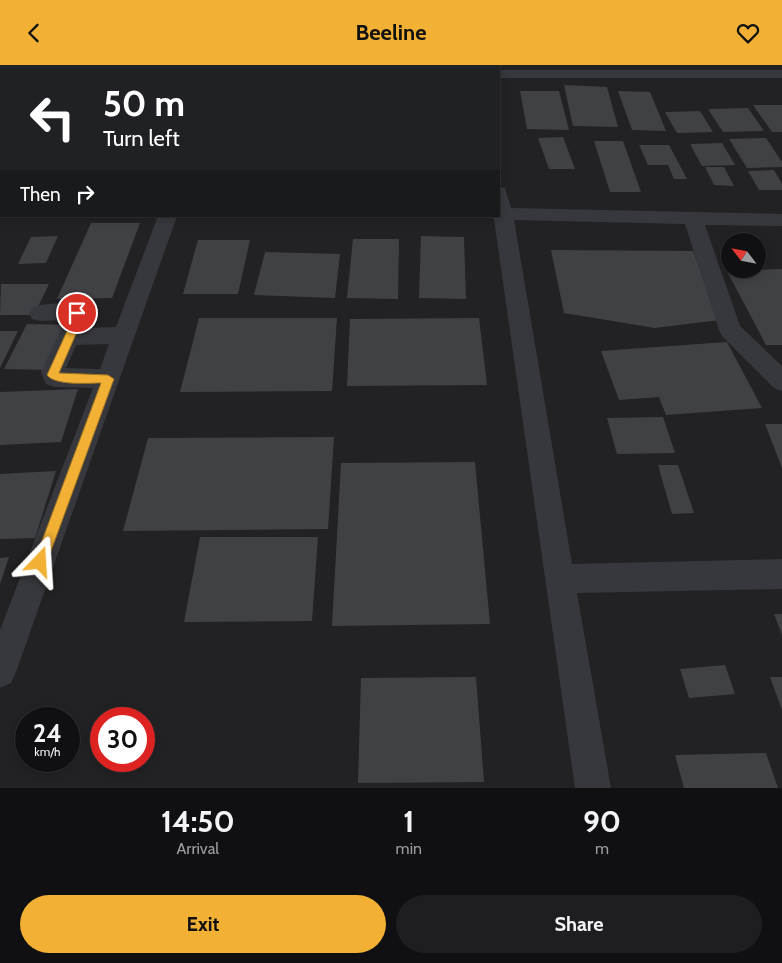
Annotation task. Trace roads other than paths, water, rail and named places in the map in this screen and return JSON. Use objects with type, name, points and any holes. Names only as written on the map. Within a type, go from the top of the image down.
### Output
[{"type":"street","points":[[500,74],[782,74]]},
{"type":"street","points":[[593,788],[500,207],[692,218],[782,219]]},
{"type":"street","points":[[0,672],[168,217]]},
{"type":"street","points":[[692,218],[730,330],[782,381]]},
{"type":"street","points":[[40,313],[77,313],[78,318],[53,372],[54,377],[108,379]]},
{"type":"street","points":[[70,337],[125,335]]},
{"type":"street","points":[[560,579],[782,574]]}]
